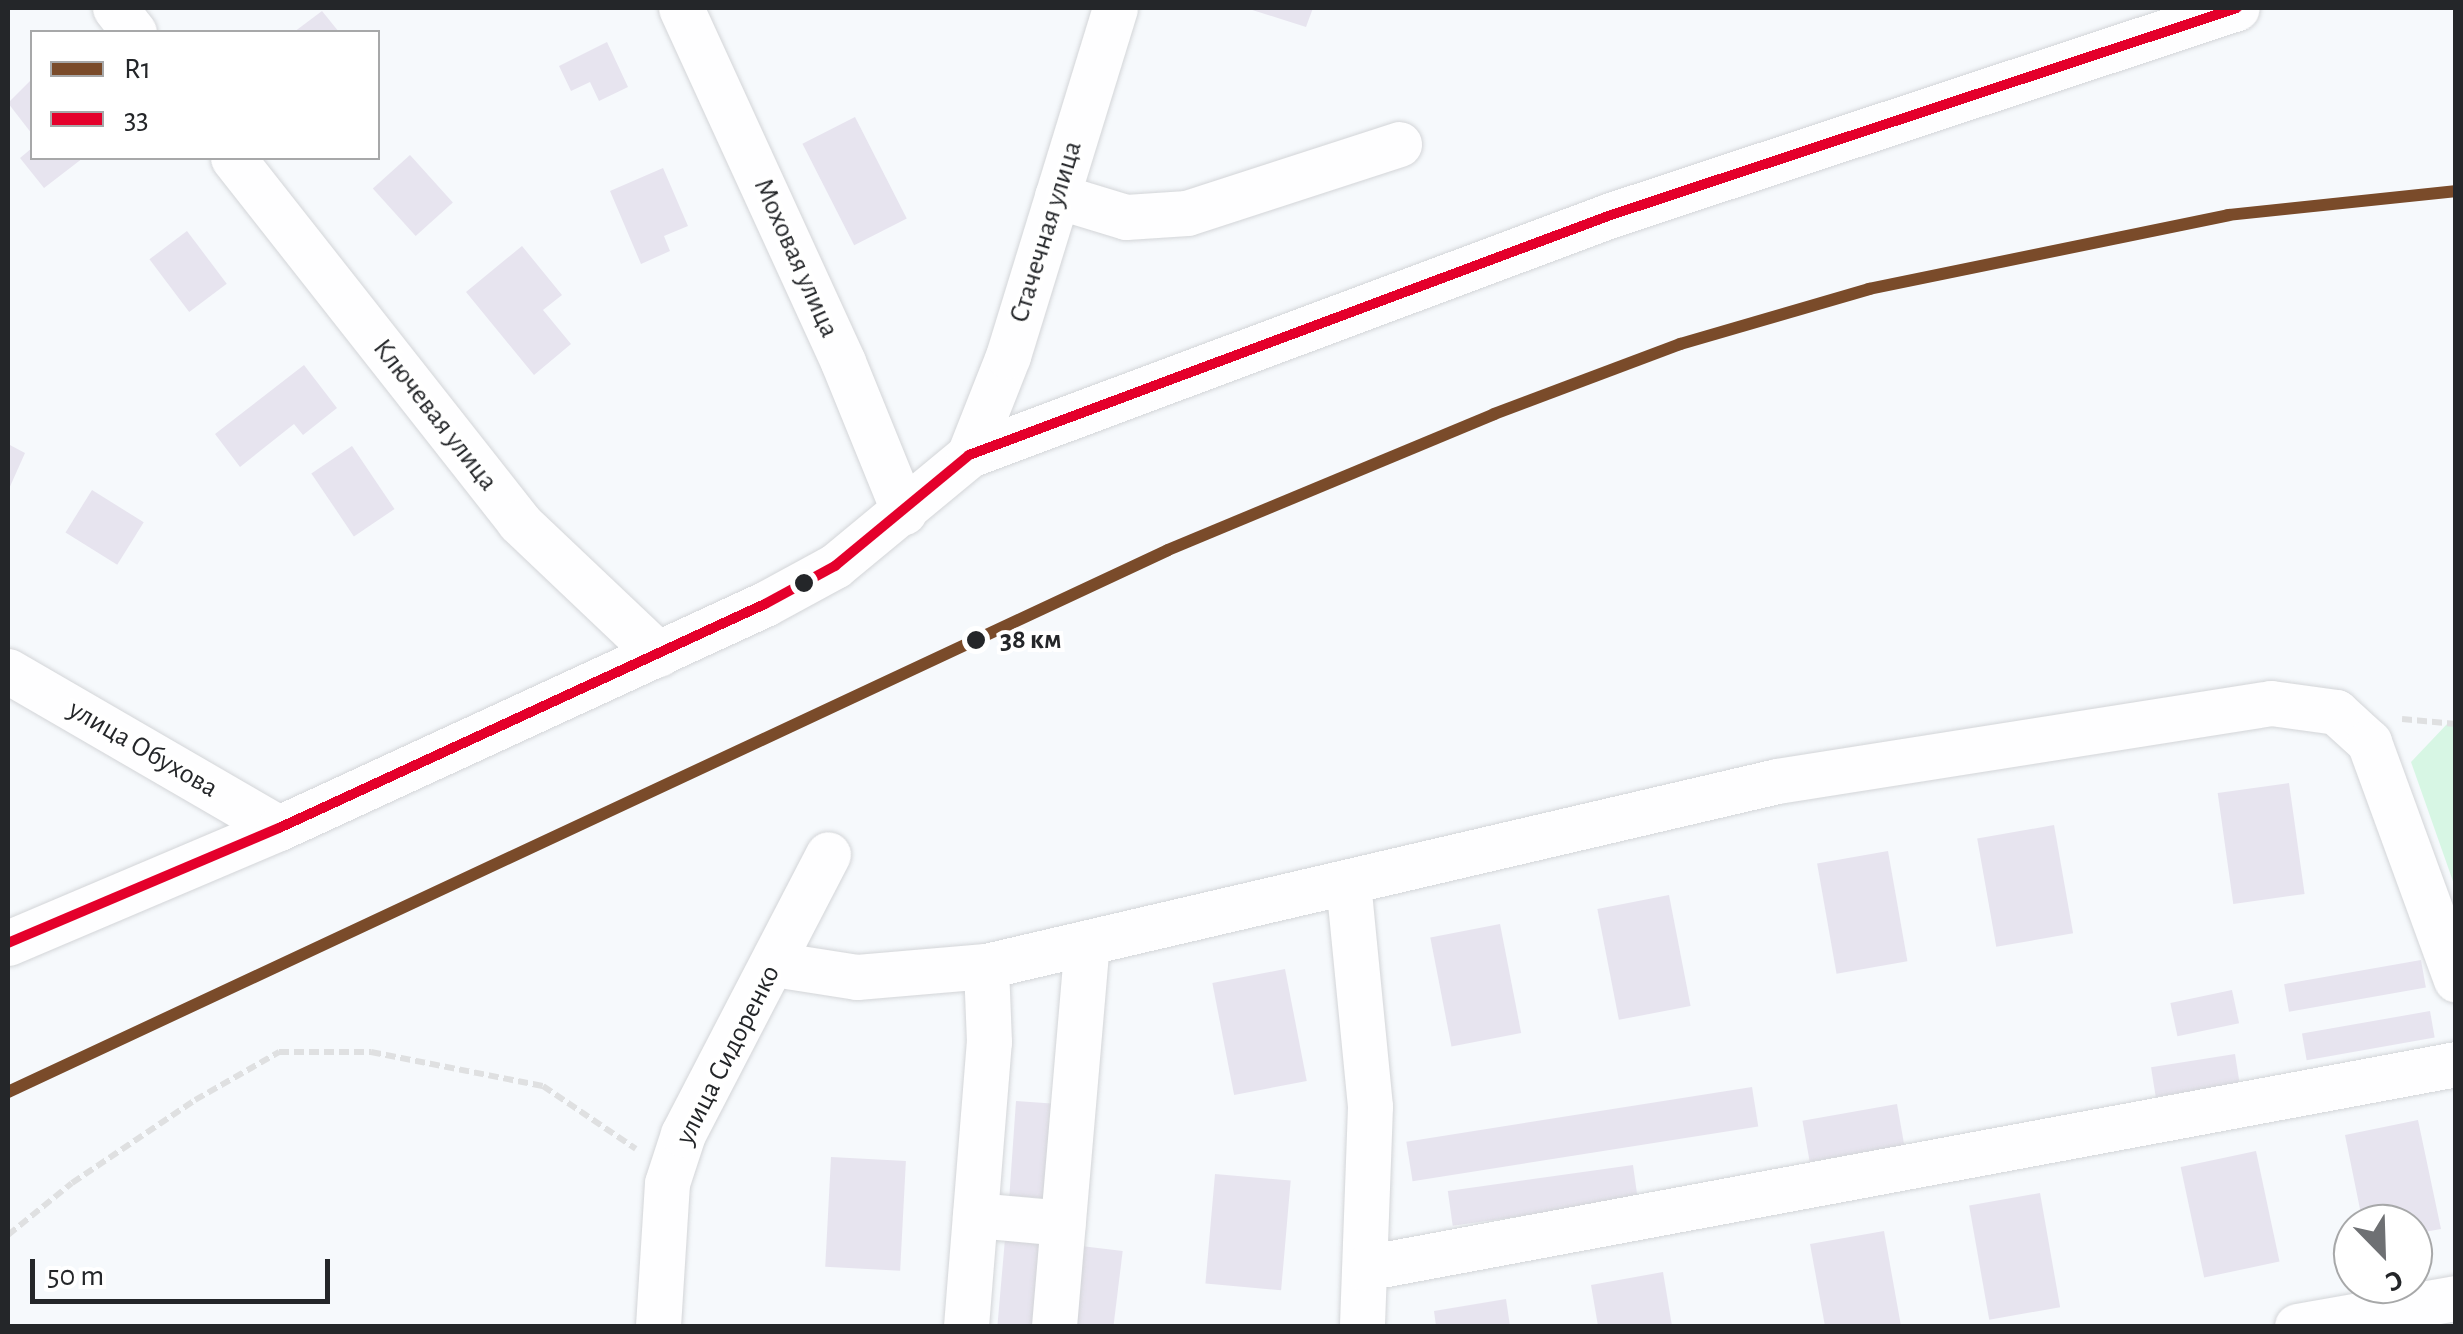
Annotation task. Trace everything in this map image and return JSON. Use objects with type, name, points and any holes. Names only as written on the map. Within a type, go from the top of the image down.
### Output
[{"type":"street","points":[[114,8],[132,30]]},
{"type":"street","name":"Моховая улица","points":[[682,8],[842,362],[904,512]]},
{"type":"street","name":"Стачечная улица","points":[[969,455],[1008,356],[1115,8]]},
{"type":"street","points":[[8,943],[278,828],[658,654],[835,566],[969,455],[1611,215],[2237,8]]},
{"type":"street","points":[[1057,196],[1126,217],[1187,213],[1399,144]]},
{"type":"street","name":"Ключевая улица","points":[[234,160],[520,522],[658,654]]},
{"type":"street","name":"улица Обухова","points":[[8,670],[278,828]]},
{"type":"street","points":[[774,964],[858,977],[986,966],[1777,781],[2271,703],[2336,712],[2369,742],[2456,980]]},
{"type":"street","name":"улица Сидоренко","points":[[658,1326],[667,1183],[683,1134],[828,854]]},
{"type":"street","points":[[1348,882],[1370,1106],[1362,1326]]},
{"type":"street","points":[[1054,1326],[1088,943]]},
{"type":"street","points":[[966,1326],[989,1042],[986,966]]},
{"type":"street","points":[[1366,1268],[2456,1064]]},
{"type":"street","points":[[975,1214],[1063,1223]]},
{"type":"street","points":[[2297,1326],[2456,1298]]},
{"type":"path","points":[[8,1235],[72,1183],[180,1110],[279,1052],[371,1052],[544,1086],[630,1143],[667,1183]]},
{"type":"green space","points":[[2448,723],[2456,724],[2455,887],[2411,762]]},
{"type":"building","points":[[1246,8],[1313,8],[1306,27]]},
{"type":"building","points":[[322,11],[337,30],[297,30]]},
{"type":"building","points":[[607,42],[628,87],[599,101],[590,82],[571,91],[559,66]]},
{"type":"building","points":[[30,81],[30,131],[8,103]]},
{"type":"building","points":[[855,117],[907,219],[854,245],[802,144]]},
{"type":"building","points":[[30,150],[30,160],[80,160],[44,188],[20,158]]},
{"type":"building","points":[[410,155],[453,203],[416,236],[373,188]]},
{"type":"building","points":[[663,168],[688,226],[664,236],[670,251],[641,264],[610,191]]},
{"type":"building","points":[[187,231],[227,284],[189,312],[149,259]]},
{"type":"building","points":[[522,246],[562,295],[543,310],[571,344],[534,375],[466,292]]},
{"type":"building","points":[[304,365],[337,408],[303,435],[294,424],[240,467],[215,434]]},
{"type":"building","points":[[8,444],[25,453],[8,491]]},
{"type":"building","points":[[352,446],[394,509],[354,536],[311,473]]},
{"type":"building","points":[[92,490],[144,522],[117,565],[66,532]]},
{"type":"building","points":[[2289,783],[2305,894],[2233,904],[2218,793]]},
{"type":"building","points":[[2054,825],[2073,933],[1996,947],[1977,839]]},
{"type":"building","points":[[1888,851],[1907,961],[1837,974],[1817,864]]},
{"type":"building","points":[[1669,895],[1691,1006],[1619,1020],[1597,909]]},
{"type":"building","points":[[1500,924],[1521,1033],[1451,1047],[1430,938]]},
{"type":"building","points":[[2421,960],[2426,988],[2289,1012],[2284,984]]},
{"type":"building","points":[[1285,969],[1307,1081],[1234,1095],[1212,983]]},
{"type":"building","points":[[2232,990],[2239,1023],[2177,1036],[2170,1003]]},
{"type":"building","points":[[2430,1011],[2435,1038],[2307,1060],[2302,1034]]},
{"type":"building","points":[[2235,1054],[2240,1084],[2156,1097],[2151,1067]]},
{"type":"building","points":[[1752,1087],[1758,1127],[1413,1181],[1406,1142]]},
{"type":"building","points":[[1016,1101],[1055,1104],[1048,1198],[1009,1196]]},
{"type":"building","points":[[1897,1104],[1904,1145],[1810,1162],[1802,1121]]},
{"type":"building","points":[[2418,1120],[2441,1229],[2433,1230],[2433,1204],[2359,1204],[2345,1135]]},
{"type":"building","points":[[2256,1151],[2279,1262],[2204,1278],[2181,1167]]},
{"type":"building","points":[[831,1157],[906,1161],[900,1271],[825,1267]]},
{"type":"building","points":[[1633,1165],[1638,1200],[1453,1226],[1448,1191]]},
{"type":"building","points":[[1215,1174],[1291,1181],[1281,1290],[1205,1284]]},
{"type":"building","points":[[2040,1193],[2060,1307],[1989,1320],[1969,1206]]},
{"type":"building","points":[[1884,1231],[1901,1326],[1825,1326],[1810,1244]]},
{"type":"building","points":[[1005,1239],[1048,1243],[1041,1326],[997,1326]]},
{"type":"building","points":[[1081,1246],[1123,1251],[1113,1326],[1071,1326]]},
{"type":"building","points":[[1663,1272],[1672,1326],[1598,1326],[1591,1285]]},
{"type":"building","points":[[1506,1299],[1510,1326],[1436,1326],[1434,1311]]},
{"type":"transit line","name":"33","points":[[8,943],[279,828],[765,604],[835,566],[969,455],[1611,215],[2237,8]]},
{"type":"transit line","name":"R1","points":[[8,1092],[1168,550],[1494,414],[1680,344],[1869,289],[2228,215],[2456,191]]},
{"type":"place","name":"38 км","points":[[976,640]]}]
